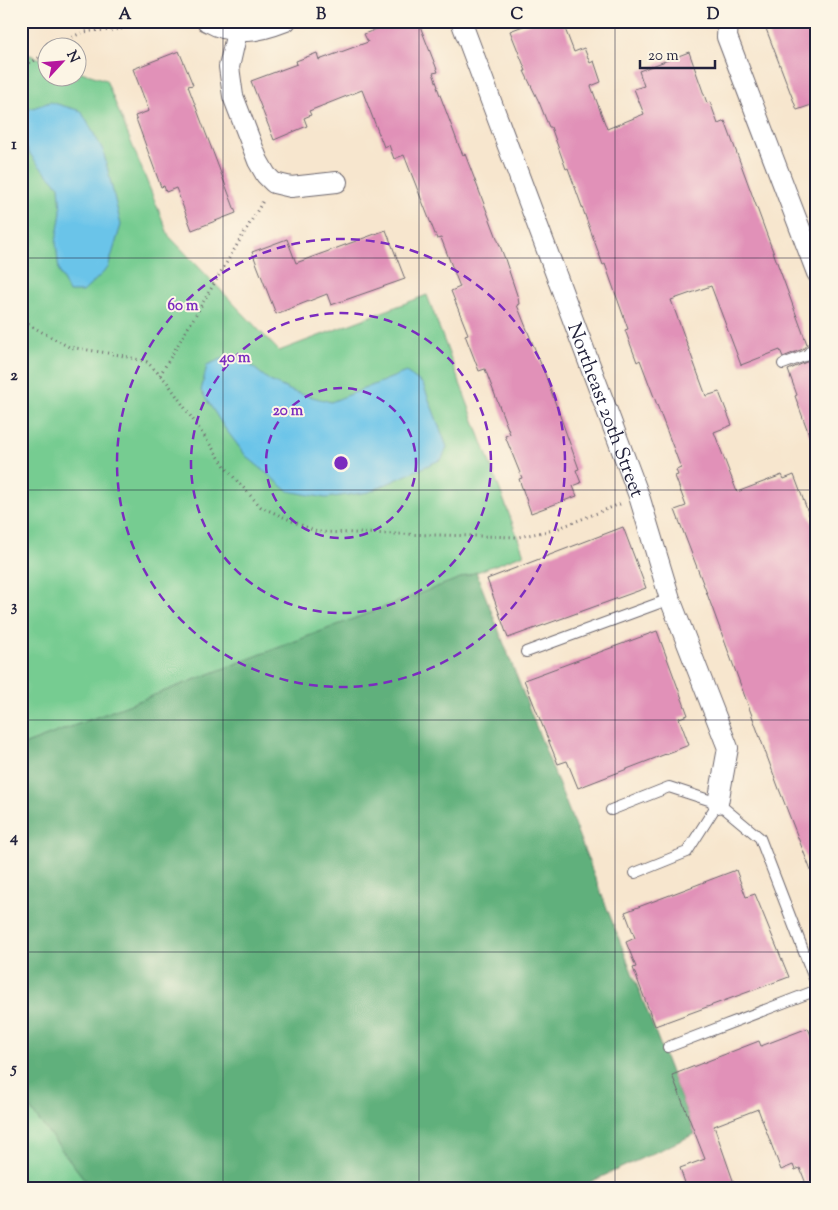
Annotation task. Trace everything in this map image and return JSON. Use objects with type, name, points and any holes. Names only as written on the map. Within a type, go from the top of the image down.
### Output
[{"type":"street","points":[[207,21],[237,32],[264,30],[286,21]]},
{"type":"street","name":"Northeast 20th Street","points":[[460,21],[639,496],[670,599],[728,748],[718,803]]},
{"type":"street","points":[[728,21],[727,37],[817,273]]},
{"type":"street","points":[[237,32],[229,67],[233,96],[258,161],[266,175],[274,183],[290,187],[337,182]]},
{"type":"lane","points":[[783,364],[807,356],[817,343]]},
{"type":"lane","points":[[526,652],[670,599]]},
{"type":"lane","points":[[611,810],[669,787],[718,803],[760,838],[817,988],[668,1047]]},
{"type":"lane","points":[[635,873],[687,852],[718,803]]},
{"type":"path","points":[[70,38],[90,31],[117,31],[129,26],[133,21]]},
{"type":"path","points":[[21,69],[38,58]]},
{"type":"path","points":[[160,375],[274,183]]},
{"type":"path","points":[[21,318],[24,322],[69,347],[120,355],[146,362],[167,382],[229,472],[261,507],[317,532],[518,537],[554,530],[639,496]]},
{"type":"green space","points":[[21,48],[24,53],[38,58],[38,88],[88,88],[88,74],[106,80],[169,236],[279,351],[427,295],[524,554],[21,746]]},
{"type":"green space","points":[[476,572],[695,1134],[575,1189],[92,1189],[21,1097],[21,746]]},
{"type":"green space","points":[[21,1097],[92,1189],[21,1189]]},
{"type":"water","points":[[50,102],[81,111],[103,150],[121,225],[108,268],[83,292],[69,292],[59,271],[56,242],[61,212],[59,186],[29,153],[21,133],[24,111]]},
{"type":"water","points":[[226,357],[244,360],[270,381],[294,392],[331,402],[406,372],[423,384],[447,447],[442,459],[369,492],[326,498],[288,491],[246,456],[224,427],[201,391],[207,365]]},
{"type":"building","points":[[397,21],[418,21],[438,72],[433,73],[437,87],[505,259],[518,298],[519,304],[517,305],[545,374],[579,469],[576,470],[581,483],[573,486],[577,496],[531,513],[519,479],[522,478],[505,436],[510,434],[485,369],[479,371],[465,335],[468,334],[451,291],[460,287],[441,238],[437,239],[404,155],[394,159],[389,145],[384,147],[362,90],[309,111],[311,115],[304,118],[307,126],[274,140],[251,81],[297,64],[296,61],[317,53],[319,60],[368,42],[364,34]]},
{"type":"building","points":[[536,21],[562,21],[574,52],[584,48],[590,63],[594,61],[601,82],[591,86],[607,129],[644,114],[634,89],[644,86],[639,71],[689,52],[707,103],[710,102],[718,124],[725,121],[807,344],[803,349],[783,357],[780,350],[741,365],[711,286],[671,300],[706,396],[719,392],[732,425],[714,432],[737,492],[782,475],[784,479],[794,475],[817,536],[817,881],[815,881],[779,789],[675,510],[686,506],[675,476],[678,475],[676,470],[681,468],[640,360],[637,362],[625,330],[628,329],[605,264],[603,265],[568,168],[566,169],[551,127],[549,127],[524,71],[526,71],[510,31]]},
{"type":"building","points":[[778,21],[817,21],[817,103],[797,110],[765,26]]},
{"type":"building","points":[[179,51],[193,85],[188,86],[236,213],[192,230],[176,188],[166,192],[164,186],[161,187],[135,116],[149,111],[133,69]]},
{"type":"building","points":[[386,230],[405,279],[331,305],[327,294],[276,314],[252,252],[287,239],[296,263]]},
{"type":"building","points":[[813,359],[817,369],[817,448],[814,448],[795,396],[797,395],[788,370]]},
{"type":"building","points":[[623,527],[646,588],[508,638],[487,579]]},
{"type":"building","points":[[657,631],[688,715],[679,718],[689,745],[578,788],[567,761],[558,764],[524,680]]},
{"type":"building","points":[[736,870],[746,897],[755,894],[789,977],[655,1026],[633,968],[636,967],[626,942],[635,938],[625,912]]},
{"type":"building","points":[[808,1028],[817,1050],[817,1189],[808,1189],[800,1168],[795,1170],[793,1165],[781,1170],[758,1109],[714,1126],[736,1189],[687,1189],[680,1168],[705,1159],[672,1075],[759,1041],[761,1046]]}]
